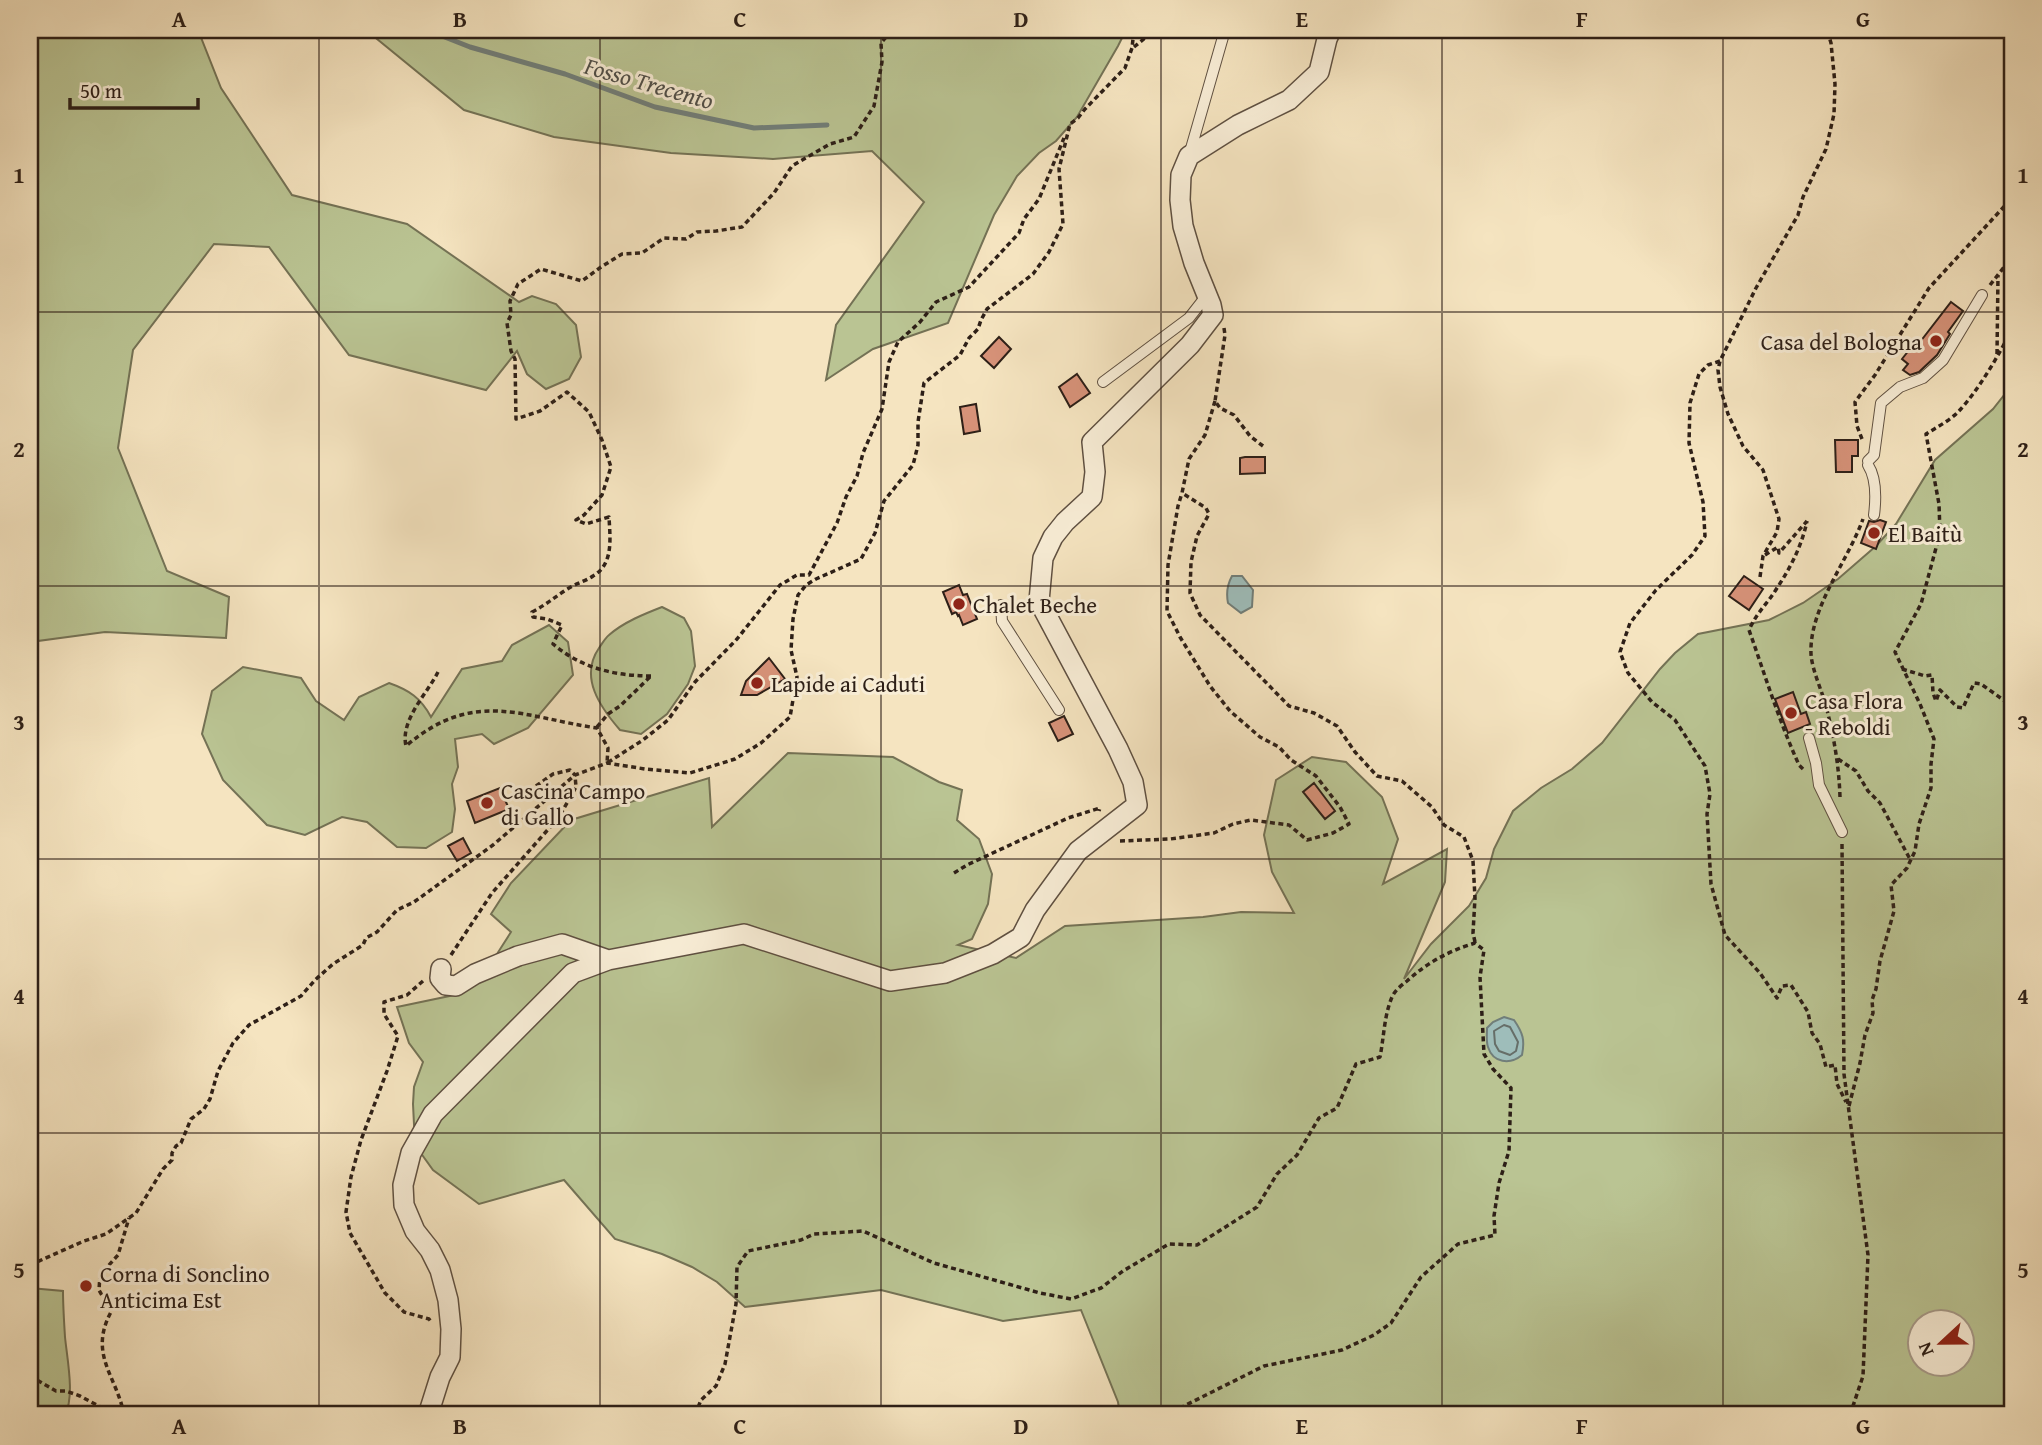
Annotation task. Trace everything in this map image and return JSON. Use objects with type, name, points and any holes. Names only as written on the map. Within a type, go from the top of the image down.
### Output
[{"type":"street","points":[[428,1415],[440,1377],[450,1357],[448,1300],[440,1270],[430,1250],[415,1231],[404,1205],[403,1185],[411,1153],[433,1114],[573,973],[608,960],[744,934],[890,981],[945,973],[993,954],[1021,937],[1035,910],[1078,851],[1137,805],[1133,782],[1118,749],[1039,601],[1042,558],[1065,522],[1092,497],[1095,472],[1092,442],[1190,345],[1213,315],[1184,226],[1181,175],[1189,156],[1238,125],[1289,100],[1319,72],[1326,38],[1331,30]]},
{"type":"street","points":[[441,969],[440,978],[446,985],[456,986],[475,974],[518,956],[562,944],[608,960]]},
{"type":"lane","points":[[1189,156],[1226,30]]},
{"type":"lane","points":[[1874,514],[1874,482],[1868,463],[1874,455],[1881,403],[1900,387],[1923,378],[1942,360],[1983,295]]},
{"type":"lane","points":[[1102,382],[1210,302]]},
{"type":"lane","points":[[1001,605],[1002,621],[1059,710]]},
{"type":"lane","points":[[1809,738],[1819,785],[1842,832]]},
{"type":"path","points":[[597,728],[608,714],[651,676],[620,675],[575,660],[553,644],[562,625],[533,617],[532,612],[549,604],[568,588],[596,575],[605,566],[610,551],[609,517],[586,524],[576,520],[602,495],[611,467],[589,412],[567,392],[540,411],[516,419],[515,359],[511,351],[507,323],[511,314],[510,301],[518,284],[541,269],[582,281],[622,254],[642,253],[664,238],[686,239],[697,232],[742,227],[774,193],[792,166],[830,144],[854,137],[874,106],[881,43],[892,30]]},
{"type":"path","points":[[30,1265],[106,1234],[136,1213],[163,1169],[172,1160],[172,1153],[181,1143],[191,1119],[204,1109],[210,1099],[218,1071],[233,1043],[248,1024],[301,996],[334,964],[363,945],[366,938],[377,932],[397,909],[414,902],[467,864],[575,775],[607,763],[668,720],[695,682],[737,639],[780,585],[797,575],[809,575],[858,476],[863,453],[882,408],[889,362],[898,342],[920,322],[936,302],[969,287],[1018,233],[1024,219],[1039,199],[1070,124],[1125,68],[1132,48],[1134,30]]},
{"type":"path","points":[[1132,48],[1159,30]]},
{"type":"path","points":[[1760,577],[1763,556],[1777,532],[1779,519],[1763,470],[1744,446],[1728,414],[1718,370],[1756,289],[1798,215],[1803,197],[1826,149],[1834,114],[1835,84],[1827,30]]},
{"type":"path","points":[[607,763],[690,773],[735,760],[761,743],[790,717],[797,677],[791,650],[798,595],[806,585],[816,579],[861,559],[875,533],[884,501],[913,465],[918,445],[918,422],[924,383],[960,355],[969,338],[978,329],[987,309],[1033,275],[1049,252],[1063,224],[1059,169],[1070,124]]},
{"type":"path","points":[[1868,463],[1857,426],[1855,402],[1929,288],[2012,198]]},
{"type":"path","points":[[1983,295],[2012,257]]},
{"type":"path","points":[[1997,356],[1998,275]]},
{"type":"path","points":[[1115,841],[1214,834],[1233,824],[1251,820],[1289,825],[1307,840],[1349,824],[1340,807],[1316,776],[1291,760],[1279,747],[1260,737],[1230,711],[1210,686],[1167,611],[1168,565],[1178,506],[1189,459],[1205,435],[1215,401],[1225,335],[1224,326],[1210,302]]},
{"type":"path","points":[[1848,1107],[1873,1013],[1872,1000],[1880,961],[1894,911],[1891,885],[1907,869],[1915,850],[1919,824],[1931,788],[1934,739],[1895,652],[1921,604],[1940,533],[1939,504],[1926,434],[1959,411],[2012,329]]},
{"type":"path","points":[[1720,361],[1708,365],[1699,374],[1690,403],[1689,443],[1703,502],[1704,536],[1692,555],[1656,590],[1630,623],[1620,652],[1628,673],[1652,702],[1675,720],[1704,766],[1710,794],[1707,814],[1711,884],[1725,935],[1760,973],[1777,998],[1782,986],[1791,985],[1808,1012],[1812,1033],[1820,1044],[1826,1068],[1835,1065],[1836,1084],[1848,1107]]},
{"type":"path","points":[[1215,401],[1220,408],[1234,415],[1250,436],[1262,446]]},
{"type":"path","points":[[1170,1415],[1264,1366],[1342,1350],[1374,1335],[1391,1323],[1420,1277],[1458,1244],[1495,1234],[1494,1216],[1499,1183],[1509,1152],[1511,1088],[1493,1069],[1484,1054],[1480,978],[1484,950],[1475,943],[1473,933],[1473,861],[1464,837],[1444,825],[1432,807],[1402,780],[1377,776],[1355,752],[1337,726],[1314,713],[1289,706],[1199,615],[1190,593],[1191,562],[1197,536],[1209,514],[1206,508],[1182,493]]},
{"type":"path","points":[[1850,1415],[1863,1376],[1868,1255],[1844,1074],[1842,832],[1838,759],[1811,655],[1815,626],[1826,592],[1853,544],[1864,509]]},
{"type":"path","points":[[1763,556],[1778,547],[1779,553],[1807,521],[1801,545],[1777,589],[1757,614],[1749,630],[1786,737]]},
{"type":"path","points":[[1902,668],[1925,676],[1932,675],[1936,701],[1940,690],[1957,706],[1963,708],[1974,683],[1981,684],[2012,706]]},
{"type":"path","points":[[438,672],[407,723],[406,746],[425,730],[477,711],[503,710],[597,728]]},
{"type":"path","points":[[597,728],[608,748],[607,763]]},
{"type":"path","points":[[1838,759],[1856,771],[1868,791],[1880,803],[1910,861]]},
{"type":"path","points":[[450,1347],[429,1318],[404,1312],[386,1293],[350,1234],[346,1212],[351,1177],[398,1035],[384,1014],[384,1002],[407,995],[441,969],[492,893],[559,817],[576,788],[575,775],[570,770],[553,774],[536,786]]},
{"type":"path","points":[[954,873],[1041,830],[1100,808],[1094,819],[1093,840]]},
{"type":"path","points":[[695,1415],[701,1400],[716,1386],[725,1364],[736,1304],[737,1267],[748,1251],[801,1240],[814,1234],[863,1231],[934,1262],[1071,1300],[1101,1288],[1123,1271],[1169,1244],[1197,1245],[1257,1207],[1277,1174],[1297,1155],[1320,1118],[1337,1108],[1356,1064],[1380,1057],[1382,1033],[1393,994],[1423,967],[1453,950],[1475,943]]},
{"type":"path","points":[[124,1415],[118,1391],[107,1371],[102,1347],[103,1331],[111,1312],[98,1285],[100,1275],[118,1255],[130,1217]]},
{"type":"path","points":[[30,1376],[55,1391],[66,1391],[80,1396],[110,1412],[122,1404]]},
{"type":"green space","points":[[30,30],[198,30],[221,88],[292,195],[407,224],[519,302],[532,296],[556,304],[576,325],[581,357],[569,379],[546,389],[527,374],[517,351],[486,390],[349,355],[269,247],[214,244],[133,350],[118,448],[167,571],[229,597],[226,638],[105,632],[30,642]]},
{"type":"green space","points":[[366,30],[1126,30],[1077,117],[1056,141],[1039,153],[1017,176],[994,215],[948,323],[873,349],[826,380],[836,325],[924,202],[872,151],[773,159],[671,153],[554,137],[464,110]]},
{"type":"green space","points":[[2012,385],[2012,1415],[1120,1415],[1118,1402],[1081,1310],[1003,1321],[881,1290],[745,1307],[717,1282],[692,1267],[615,1239],[564,1180],[479,1204],[433,1170],[415,1145],[414,1087],[423,1062],[409,1043],[397,1007],[459,994],[497,954],[511,932],[491,914],[511,883],[571,820],[709,778],[712,827],[788,753],[893,757],[939,782],[962,790],[957,820],[979,839],[992,874],[988,904],[972,939],[958,945],[1016,958],[1065,926],[1241,912],[1294,913],[1272,872],[1264,835],[1276,780],[1312,757],[1346,762],[1382,797],[1398,839],[1383,884],[1447,849],[1445,882],[1404,979],[1431,944],[1469,906],[1486,878],[1494,849],[1513,811],[1541,788],[1572,769],[1602,743],[1660,669],[1698,634],[1769,620],[1803,603],[1838,579],[1876,546],[1896,524],[1935,460],[1993,409]]},
{"type":"green space","points":[[662,607],[684,618],[691,631],[695,666],[688,684],[667,714],[641,734],[620,730],[605,712],[594,691],[591,670],[593,659],[605,639],[615,630]]},
{"type":"green space","points":[[549,625],[568,642],[573,675],[528,728],[494,744],[482,734],[455,739],[458,767],[452,784],[455,809],[452,832],[426,848],[397,847],[367,822],[342,817],[305,835],[267,825],[223,780],[202,734],[212,691],[243,667],[301,678],[316,701],[344,720],[359,697],[389,683],[414,695],[431,717],[462,669],[502,661],[512,645]]},
{"type":"green space","points":[[30,1288],[63,1291],[70,1388],[65,1415],[30,1415]]},
{"type":"water","points":[[1232,576],[1242,576],[1253,590],[1252,607],[1241,613],[1228,603],[1227,589]]},
{"type":"water","points":[[1504,1017],[1514,1020],[1523,1041],[1522,1055],[1507,1061],[1498,1059],[1490,1052],[1487,1040],[1487,1028]]},
{"type":"building","name":"Casa del Bologna","points":[[1951,302],[1963,311],[1948,332],[1950,334],[1937,355],[1919,372],[1910,375],[1903,370],[1908,364],[1902,359],[1917,340],[1920,342]]},
{"type":"building","points":[[999,337],[1011,349],[994,368],[981,356]]},
{"type":"building","points":[[1077,374],[1090,393],[1070,407],[1059,387]]},
{"type":"building","points":[[976,404],[980,431],[964,434],[960,407]]},
{"type":"building","points":[[1835,440],[1858,440],[1858,456],[1852,456],[1852,472],[1836,472]]},
{"type":"building","points":[[1265,457],[1265,473],[1240,474],[1240,458]]},
{"type":"building","name":"El Baitù","points":[[1869,521],[1886,522],[1876,549],[1861,543]]},
{"type":"building","points":[[1744,576],[1763,589],[1749,610],[1729,596]]},
{"type":"building","name":"Chalet Beche","points":[[959,585],[963,595],[967,594],[977,619],[963,625],[956,612],[952,614],[943,592]]},
{"type":"building","points":[[769,658],[785,679],[757,695],[741,695],[746,681]]},
{"type":"building","name":"Casa Flora - Reboldi","points":[[1793,692],[1801,714],[1806,712],[1810,724],[1788,733],[1775,699]]},
{"type":"building","points":[[1064,716],[1073,734],[1058,741],[1049,723]]},
{"type":"building","points":[[1314,783],[1335,811],[1325,819],[1303,792]]},
{"type":"building","name":"Cascina Campo di Gallo","points":[[500,788],[509,809],[475,823],[467,801]]},
{"type":"building","points":[[463,838],[471,853],[457,861],[448,846]]},
{"type":"waterway","name":"Fosso Trecento","points":[[427,30],[470,47],[565,74],[655,107],[754,128],[827,125]]},
{"type":"place","name":"Casa del Bologna","points":[[1936,341]]},
{"type":"place","name":"El Baitù","points":[[1874,533]]},
{"type":"place","name":"Chalet Beche","points":[[959,604]]},
{"type":"place","name":"Lapide ai Caduti","points":[[757,683]]},
{"type":"place","name":"Casa Flora - Reboldi","points":[[1791,713]]},
{"type":"place","name":"Cascina Campo di Gallo","points":[[487,803]]},
{"type":"place","name":"Corna di Sonclino Anticima Est","points":[[86,1286]]}]
